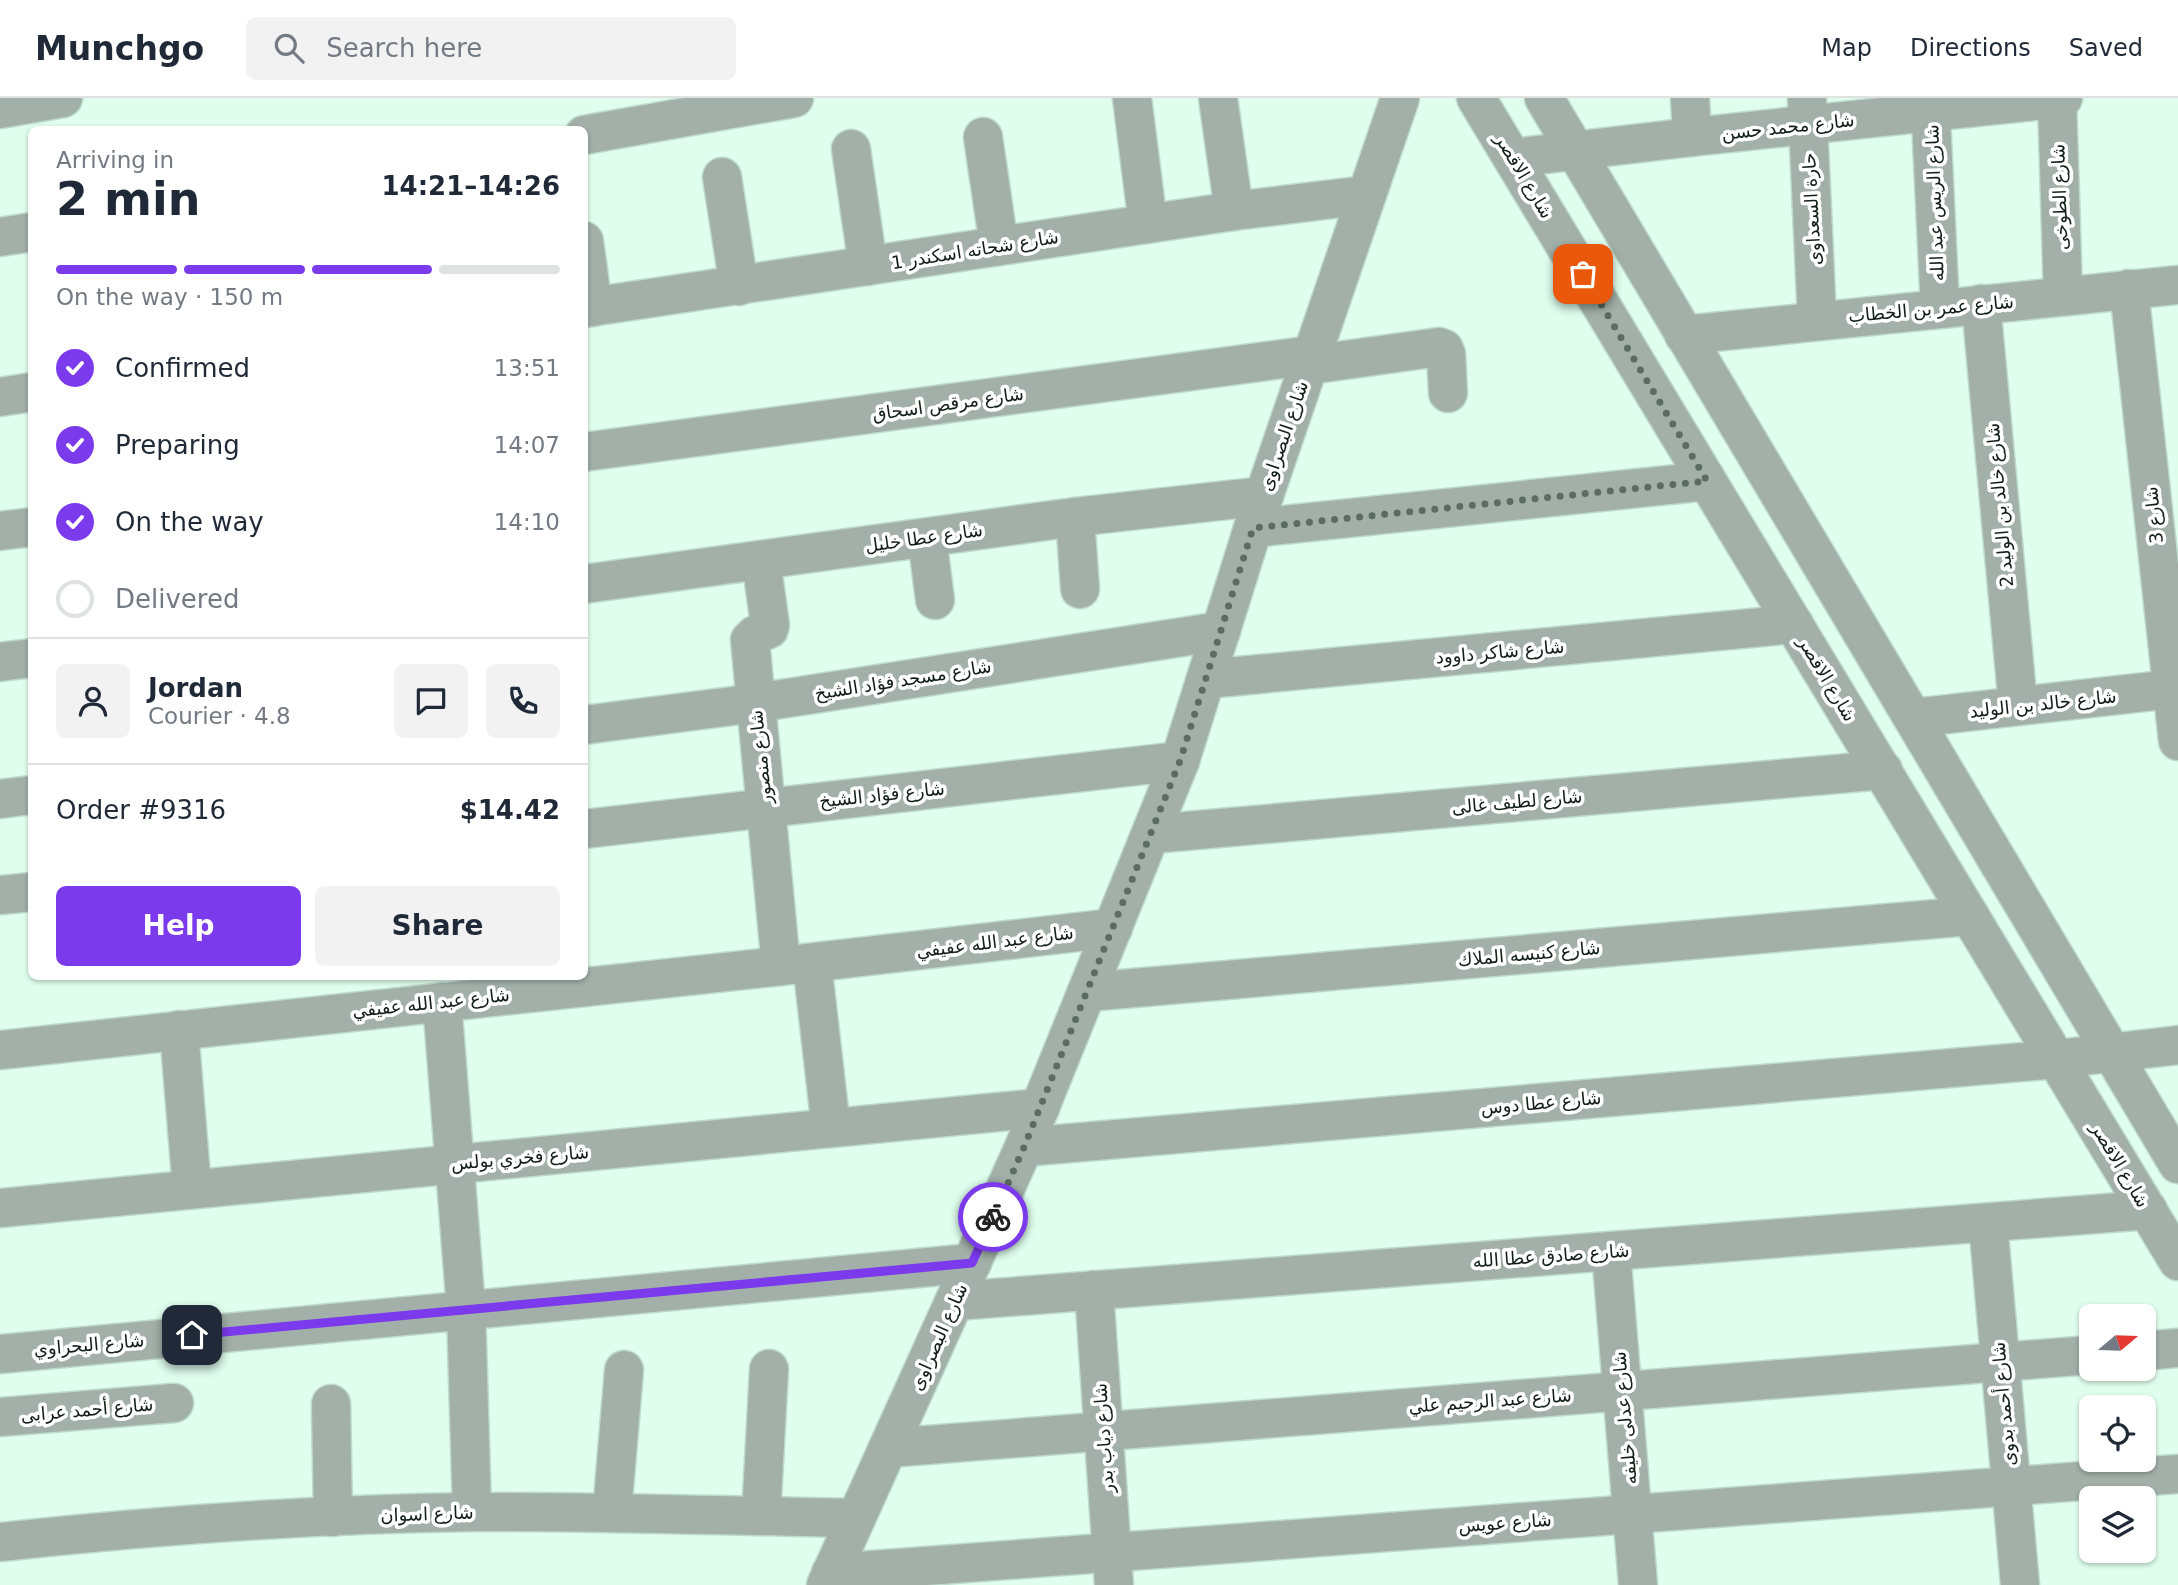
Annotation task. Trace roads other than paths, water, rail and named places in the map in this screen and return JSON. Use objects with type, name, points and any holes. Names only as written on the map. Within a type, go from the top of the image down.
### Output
[{"type":"street","points":[[0,109],[62,98]]},
{"type":"street","points":[[588,134],[794,98]]},
{"type":"street","points":[[1132,98],[1148,224]]},
{"type":"street","points":[[1218,98],[1234,211]]},
{"type":"street","name":"شارع البصراوى","points":[[828,1579],[1024,1147],[1152,834],[1180,761],[1259,512],[1400,98]]},
{"type":"street","name":"شارع الاقصر","points":[[1476,98],[2178,1261]]},
{"type":"street","points":[[1544,98],[2178,1164]]},
{"type":"street","points":[[1690,98],[1692,136]]},
{"type":"street","name":"شارع الطوخى","points":[[2057,98],[2063,296]]},
{"type":"street","name":"شارع محمد حسن","points":[[1513,159],[1692,136],[1807,111],[2063,98]]},
{"type":"street","name":"شارع الريس عبد الله","points":[[1931,105],[1940,308]]},
{"type":"street","name":"حارة السعداوى","points":[[1807,111],[1817,320]]},
{"type":"street","points":[[983,137],[999,246]]},
{"type":"street","points":[[851,149],[868,266]]},
{"type":"street","points":[[722,177],[739,286]]},
{"type":"street","name":"شارع شحاته اسكندر 1","points":[[589,308],[1234,211],[1366,195]]},
{"type":"street","points":[[0,237],[28,233]]},
{"type":"street","name":"شارع عمر بن الخطاب","points":[[1684,335],[2178,285]]},
{"type":"street","name":"شارع 3","points":[[2129,289],[2178,741]]},
{"type":"street","name":"شارع خالد بن الوليد 2","points":[[1981,304],[2018,706]]},
{"type":"street","name":"شارع مرقص اسحاق","points":[[588,451],[1310,360],[1439,347],[1444,349],[1446,354],[1448,393]]},
{"type":"street","points":[[0,397],[28,393]]},
{"type":"street","name":"شارع عطا خليل","points":[[588,583],[1075,517],[1259,512],[1707,481]]},
{"type":"street","points":[[1075,517],[1080,589]]},
{"type":"street","points":[[0,531],[28,528]]},
{"type":"street","points":[[927,538],[935,600]]},
{"type":"street","name":"شارع منصور","points":[[761,560],[770,625],[769,629],[750,640],[766,808],[831,1128]]},
{"type":"street","points":[[1802,637],[1856,624]]},
{"type":"street","name":"شارع مسجد فؤاد الشيخ","points":[[588,724],[756,703],[1221,631]]},
{"type":"street","name":"شارع شاكر داوود","points":[[1206,679],[1802,637]]},
{"type":"street","points":[[0,663],[28,659]]},
{"type":"street","name":"شارع خالد بن الوليد","points":[[1913,718],[2172,689]]},
{"type":"street","name":"شارع فؤاد الشيخ","points":[[588,829],[1180,761]]},
{"type":"street","name":"شارع لطيف غالى","points":[[1152,834],[1883,770]]},
{"type":"street","points":[[0,799],[28,796]]},
{"type":"street","points":[[0,895],[28,892]]},
{"type":"street","name":"شارع كنيسه الملاك","points":[[1087,992],[1970,916]]},
{"type":"street","name":"شارع عبد الله عفيفي","points":[[0,1049],[797,965],[1113,928]]},
{"type":"street","points":[[442,1002],[466,1309],[472,1513]]},
{"type":"street","points":[[179,1030],[192,1189]]},
{"type":"street","name":"شارع عطا دوس","points":[[1024,1147],[2057,1059],[2178,1045]]},
{"type":"street","name":"شارع فخري بولس","points":[[0,1208],[1040,1108]]},
{"type":"street","name":"شارع صادق عطا الله","points":[[955,1301],[2148,1210]]},
{"type":"street","name":"شارع أحمد بدوى","points":[[1988,1223],[2020,1585]]},
{"type":"street","name":"شارع عدلى خليفه","points":[[1611,1251],[1638,1585]]},
{"type":"street","name":"شارع البحراوي","points":[[0,1354],[972,1263]]},
{"type":"street","name":"شارع دياب بدر","points":[[1094,1290],[1113,1569]]},
{"type":"street","points":[[2156,1350],[2178,1348]]},
{"type":"street","name":"شارع عبد الرحيم علي","points":[[888,1448],[2079,1356]]},
{"type":"street","points":[[761,1516],[769,1369]]},
{"type":"street","points":[[612,1512],[624,1370]]},
{"type":"street","name":"شارع أحمد عرابى","points":[[0,1417],[174,1403]]},
{"type":"street","points":[[331,1405],[333,1517]]},
{"type":"street","name":"شارع عويس","points":[[828,1579],[1113,1569],[1633,1514],[2178,1474]]},
{"type":"street","name":"شارع اسوان","points":[[0,1542],[154,1528],[333,1517],[472,1513],[612,1512],[856,1518]]}]
